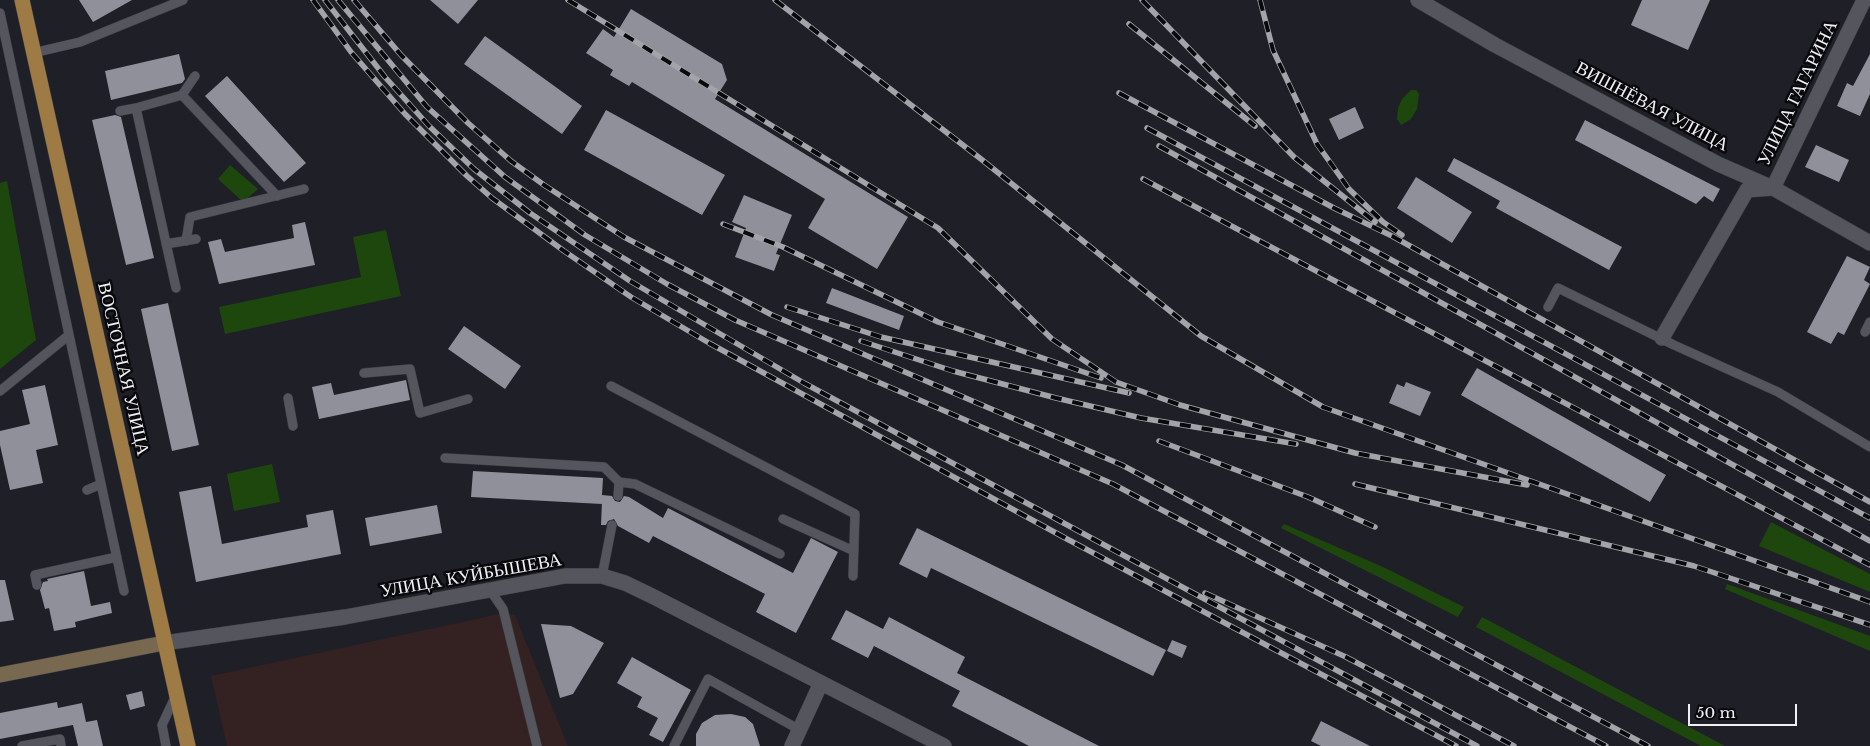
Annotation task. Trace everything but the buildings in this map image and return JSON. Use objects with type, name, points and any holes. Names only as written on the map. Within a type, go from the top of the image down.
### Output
[{"type":"main road","name":"ВОСТОЧНАЯ УЛИЦА","points":[[22,0],[188,746]]},
{"type":"main road","name":"УЛИЦА КУЙБЫШЕВА","points":[[0,675],[164,643]]},
{"type":"street","name":"ВИШНЁВАЯ УЛИЦА","points":[[1418,0],[1495,45],[1710,159],[1773,188],[1870,243]]},
{"type":"street","name":"УЛИЦА ГАГАРИНА","points":[[1662,338],[1747,190],[1773,188],[1864,0]]},
{"type":"street","name":"УЛИЦА КУЙБЫШЕВА","points":[[164,643],[345,617],[566,576],[602,576],[640,590],[944,746]]},
{"type":"street","points":[[792,746],[821,683]]},
{"type":"lane","points":[[33,53],[80,42],[183,0]]},
{"type":"lane","points":[[1,19],[124,591]]},
{"type":"lane","points":[[115,112],[136,108],[182,94],[195,76]]},
{"type":"lane","points":[[182,94],[277,196]]},
{"type":"lane","points":[[136,108],[176,288]]},
{"type":"lane","points":[[186,241],[190,217],[304,189]]},
{"type":"lane","points":[[166,244],[196,239]]},
{"type":"lane","points":[[1548,307],[1558,288],[1778,392],[1870,446]]},
{"type":"lane","points":[[1865,332],[1870,322]]},
{"type":"lane","points":[[0,391],[69,335]]},
{"type":"lane","points":[[364,373],[410,369],[420,413],[468,400]]},
{"type":"lane","points":[[611,386],[855,514],[854,576]]},
{"type":"lane","points":[[288,398],[293,426]]},
{"type":"lane","points":[[446,458],[604,467],[619,482],[635,484],[780,554]]},
{"type":"lane","points":[[618,496],[619,482]]},
{"type":"lane","points":[[87,490],[101,484]]},
{"type":"lane","points":[[783,519],[854,551]]},
{"type":"lane","points":[[602,576],[612,525]]},
{"type":"lane","points":[[37,585],[35,575],[117,557]]},
{"type":"lane","points":[[490,590],[503,609],[537,746]]},
{"type":"lane","points":[[674,746],[708,679],[800,730]]},
{"type":"lane","points":[[166,746],[162,725],[176,694]]},
{"type":"lane","points":[[22,746],[60,739],[61,746]]},
{"type":"shaded area","points":[[504,613],[515,615],[568,746],[227,746],[211,676]]},
{"type":"green space","points":[[1411,90],[1416,90],[1419,94],[1417,109],[1411,119],[1401,125],[1397,119],[1398,108],[1402,99]]},
{"type":"green space","points":[[230,165],[258,189],[243,202],[218,179]]},
{"type":"green space","points":[[7,181],[36,340],[0,369],[0,183]]},
{"type":"green space","points":[[386,230],[401,296],[225,334],[219,307],[361,277],[353,237]]},
{"type":"green space","points":[[272,464],[280,502],[234,511],[227,474]]},
{"type":"green space","points":[[1771,522],[1870,574],[1870,592],[1759,546]]},
{"type":"green space","points":[[1284,524],[1383,567],[1464,607],[1458,617],[1281,528]]},
{"type":"green space","points":[[1727,584],[1870,636],[1870,651],[1725,589]]},
{"type":"green space","points":[[1482,617],[1725,746],[1701,746],[1476,627]]},
{"type":"railway","points":[[313,0],[351,52],[405,114],[467,176],[492,198],[631,297],[709,343],[1067,539],[1456,746]]},
{"type":"railway","points":[[325,0],[385,77],[429,126],[474,169],[530,213],[630,281],[804,383],[1477,746]]},
{"type":"railway","points":[[338,0],[427,107],[505,177],[585,235],[667,284],[735,320],[1113,484],[1606,746]]},
{"type":"railway","points":[[354,0],[401,55],[468,123],[511,161],[624,237],[772,315],[1122,465],[1648,746]]},
{"type":"railway","points":[[568,0],[938,228],[1052,339],[1116,382],[1180,405],[1355,453],[1527,485]]},
{"type":"railway","points":[[775,0],[981,159],[1201,336],[1323,407],[1870,602]]},
{"type":"railway","points":[[1142,0],[1294,157],[1375,222]]},
{"type":"railway","points":[[1260,0],[1273,50],[1317,144],[1349,189],[1383,222],[1402,235]]},
{"type":"railway","points":[[1129,24],[1255,126]]},
{"type":"railway","points":[[1119,93],[1334,208],[1392,236],[1870,502]]},
{"type":"railway","points":[[1147,128],[1870,518]]},
{"type":"railway","points":[[1159,146],[1870,541]]},
{"type":"railway","points":[[1143,179],[1870,565]]},
{"type":"railway","points":[[723,224],[783,247],[938,322],[1101,378]]},
{"type":"railway","points":[[787,307],[881,337],[1129,393]]},
{"type":"railway","points":[[861,341],[953,371],[1056,398],[1141,418],[1296,444]]},
{"type":"railway","points":[[1159,441],[1308,497],[1375,527]]},
{"type":"railway","points":[[1355,484],[1694,566],[1870,625]]},
{"type":"railway","points":[[1205,593],[1346,657],[1514,746]]}]
